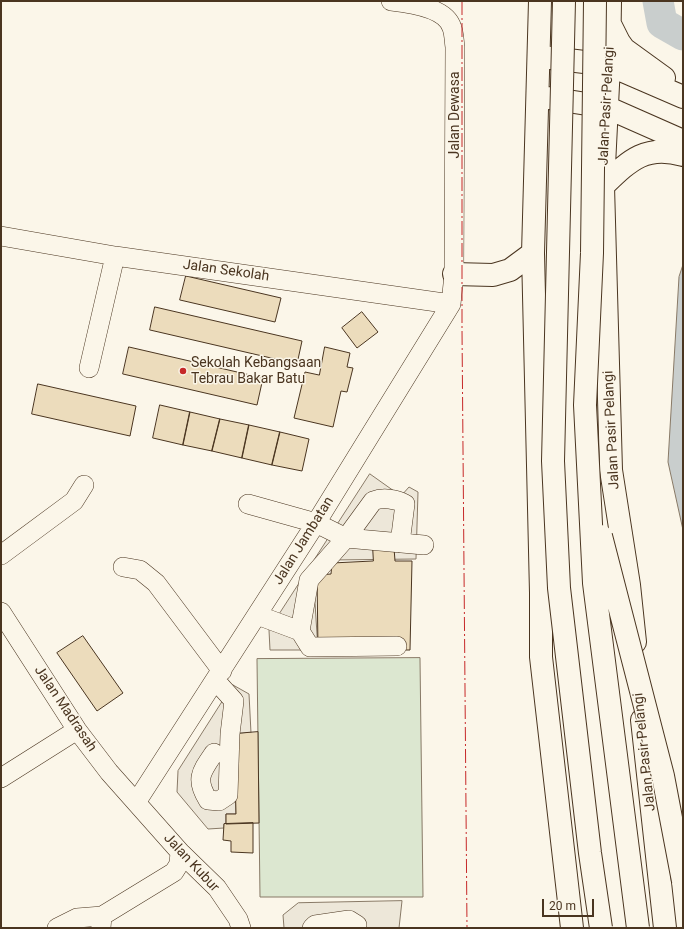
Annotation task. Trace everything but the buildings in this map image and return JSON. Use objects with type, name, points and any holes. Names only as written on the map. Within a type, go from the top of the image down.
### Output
[{"type":"main road","points":[[540,1],[533,253],[541,593],[541,657],[572,928]]},
{"type":"main road","points":[[564,1],[553,402],[554,469],[559,588],[590,853],[601,928]]},
{"type":"main road","points":[[595,1],[592,253],[585,405],[594,583],[638,928]]},
{"type":"main road","name":"Jalan Pasir Pelangi","points":[[610,1],[609,65],[603,186],[611,470],[629,585],[648,786],[665,928]]},
{"type":"main road","points":[[610,23],[624,49],[683,92]]},
{"type":"main road","points":[[538,56],[609,65],[683,97]]},
{"type":"main road","points":[[537,97],[606,107],[683,141]]},
{"type":"main road","points":[[603,186],[622,167],[636,157],[660,151],[683,155]]},
{"type":"main road","points":[[454,274],[493,275],[510,270],[533,253]]},
{"type":"main road","points":[[590,494],[663,776],[683,881]]},
{"type":"street","name":"Jalan Dewasa","points":[[391,1],[414,3],[441,13],[452,26],[456,46],[454,274]]},
{"type":"street","name":"Jalan Sekolah","points":[[1,236],[115,256],[451,304]]},
{"type":"street","points":[[89,368],[115,256]]},
{"type":"street","name":"Jalan Jambatan","points":[[137,801],[219,676],[316,523],[451,304],[454,274]]},
{"type":"street","points":[[1,555],[74,501],[84,485]]},
{"type":"street","points":[[397,646],[310,647],[300,630],[309,580],[346,538],[373,501],[379,499],[398,500],[405,504],[400,543]]},
{"type":"street","points":[[248,504],[316,523],[346,538],[424,545]]},
{"type":"street","points":[[123,567],[140,570],[156,583],[219,676],[234,701],[230,734],[228,795],[219,801],[208,800],[200,787],[202,771],[214,753]]},
{"type":"street","name":"Jalan Madrasah","points":[[1,612],[77,730],[110,772],[137,801]]},
{"type":"street","points":[[257,616],[300,630]]},
{"type":"street","points":[[1,778],[77,730]]},
{"type":"street","name":"Jalan Kubur","points":[[137,801],[180,852],[216,888],[238,920],[241,928]]},
{"type":"street","points":[[57,928],[77,918],[101,922],[174,872],[178,864],[180,852]]},
{"type":"street","points":[[312,928],[315,925],[349,920],[357,925],[356,928]]},
{"type":"green space","points":[[420,658],[423,897],[260,897],[257,659]]},
{"type":"shaded area","points":[[683,265],[683,530],[668,462],[679,277]]},
{"type":"shaded area","points":[[370,474],[401,496],[409,487],[418,492],[416,559],[331,560],[313,571],[318,650],[270,650],[269,630]]},
{"type":"shaded area","points":[[233,685],[249,694],[251,733],[234,734],[236,814],[226,814],[226,824],[224,824],[224,828],[208,829],[177,792],[178,771]]},
{"type":"shaded area","points":[[402,901],[399,928],[284,928],[283,915],[298,903]]},
{"type":"waterway","points":[[658,1],[662,23],[683,35]]},
{"type":"power","points":[[462,1],[462,329],[467,928]]},
{"type":"place","name":"Sekolah Kebangsaan Tebrau Bakar Batu","points":[[183,371]]}]
